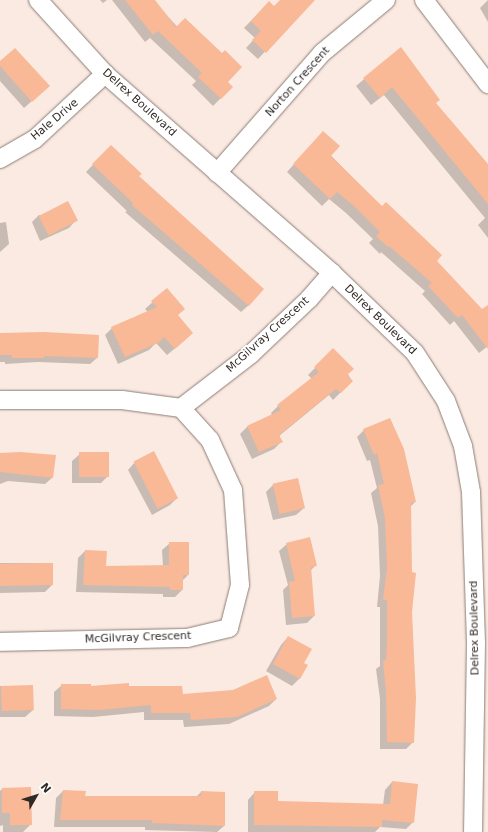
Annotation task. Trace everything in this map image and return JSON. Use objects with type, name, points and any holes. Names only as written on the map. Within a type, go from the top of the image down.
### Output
[{"type":"street","name":"Delrex Boulevard","points":[[38,0],[105,74],[332,273],[415,353],[446,401],[463,446],[471,492],[482,643],[473,832]]},
{"type":"street","name":"Norton Crescent","points":[[217,173],[322,53],[386,0]]},
{"type":"street","points":[[424,0],[488,84]]},
{"type":"street","name":"Hale Drive","points":[[0,158],[35,139],[105,74]]},
{"type":"street","name":"McGilvray Crescent","points":[[0,642],[186,638],[229,628],[240,585],[233,490],[210,440],[182,408],[251,354],[309,299],[332,273]]},
{"type":"street","points":[[0,400],[122,400],[182,408]]},
{"type":"building","points":[[125,0],[155,0],[176,27],[185,18],[222,53],[225,50],[242,67],[228,82],[233,87],[221,99],[198,77],[202,73],[158,31],[153,35]]},
{"type":"building","points":[[280,0],[315,0],[266,53],[252,40],[261,31],[251,21],[269,1],[274,6]]},
{"type":"building","points":[[401,47],[440,100],[436,103],[488,164],[488,204],[392,87],[380,98],[363,78]]},
{"type":"building","points":[[15,48],[50,86],[32,102],[0,66],[0,61]]},
{"type":"building","points":[[323,131],[340,146],[331,156],[382,206],[386,202],[442,255],[437,261],[482,309],[488,305],[488,349],[462,315],[458,318],[428,286],[432,283],[376,236],[380,232],[354,206],[337,192],[330,199],[293,164]]},
{"type":"building","points":[[111,145],[142,174],[139,176],[264,289],[249,306],[132,205],[133,203],[92,164]]},
{"type":"building","points":[[68,201],[78,221],[49,236],[39,216]]},
{"type":"building","points":[[167,288],[185,309],[178,315],[193,333],[175,349],[164,337],[158,343],[125,357],[111,327],[157,307],[151,301]]},
{"type":"building","points":[[44,332],[99,335],[98,358],[44,356],[44,358],[12,358],[12,355],[0,355],[0,333]]},
{"type":"building","points":[[333,348],[354,369],[347,375],[353,381],[341,393],[336,389],[279,435],[283,442],[259,452],[247,426],[281,410],[277,405],[319,372],[314,367]]},
{"type":"building","points":[[390,418],[404,449],[416,502],[411,503],[412,572],[416,573],[412,612],[416,698],[414,743],[387,742],[386,692],[383,661],[386,660],[387,600],[383,600],[387,568],[385,518],[378,485],[384,484],[377,453],[374,455],[363,429]]},
{"type":"building","points":[[154,451],[178,498],[158,509],[134,461]]},
{"type":"building","points":[[20,452],[56,455],[53,478],[0,472],[0,453]]},
{"type":"building","points":[[79,452],[109,452],[109,477],[79,477]]},
{"type":"building","points":[[298,478],[305,508],[280,514],[273,484]]},
{"type":"building","points":[[310,537],[317,566],[311,567],[315,616],[292,618],[289,582],[295,581],[286,543]]},
{"type":"building","points":[[169,542],[189,542],[189,575],[183,575],[183,590],[170,590],[170,587],[83,585],[85,550],[107,551],[106,566],[169,565]]},
{"type":"building","points":[[53,563],[53,585],[0,586],[0,564]]},
{"type":"building","points":[[288,636],[312,649],[304,663],[308,665],[300,679],[273,664]]},
{"type":"building","points":[[267,675],[277,699],[237,717],[191,720],[190,713],[151,713],[151,705],[100,710],[61,709],[61,684],[91,684],[91,686],[129,683],[129,686],[182,686],[183,694],[233,690]]},
{"type":"building","points":[[33,685],[34,710],[2,711],[1,686]]},
{"type":"building","points":[[392,781],[418,784],[414,823],[382,820],[382,827],[254,825],[254,791],[278,791],[278,801],[390,804]]},
{"type":"building","points":[[31,787],[32,825],[10,825],[10,813],[2,813],[2,788]]},
{"type":"building","points":[[63,790],[86,791],[85,796],[201,796],[201,791],[225,792],[225,826],[152,823],[152,820],[60,820]]}]
